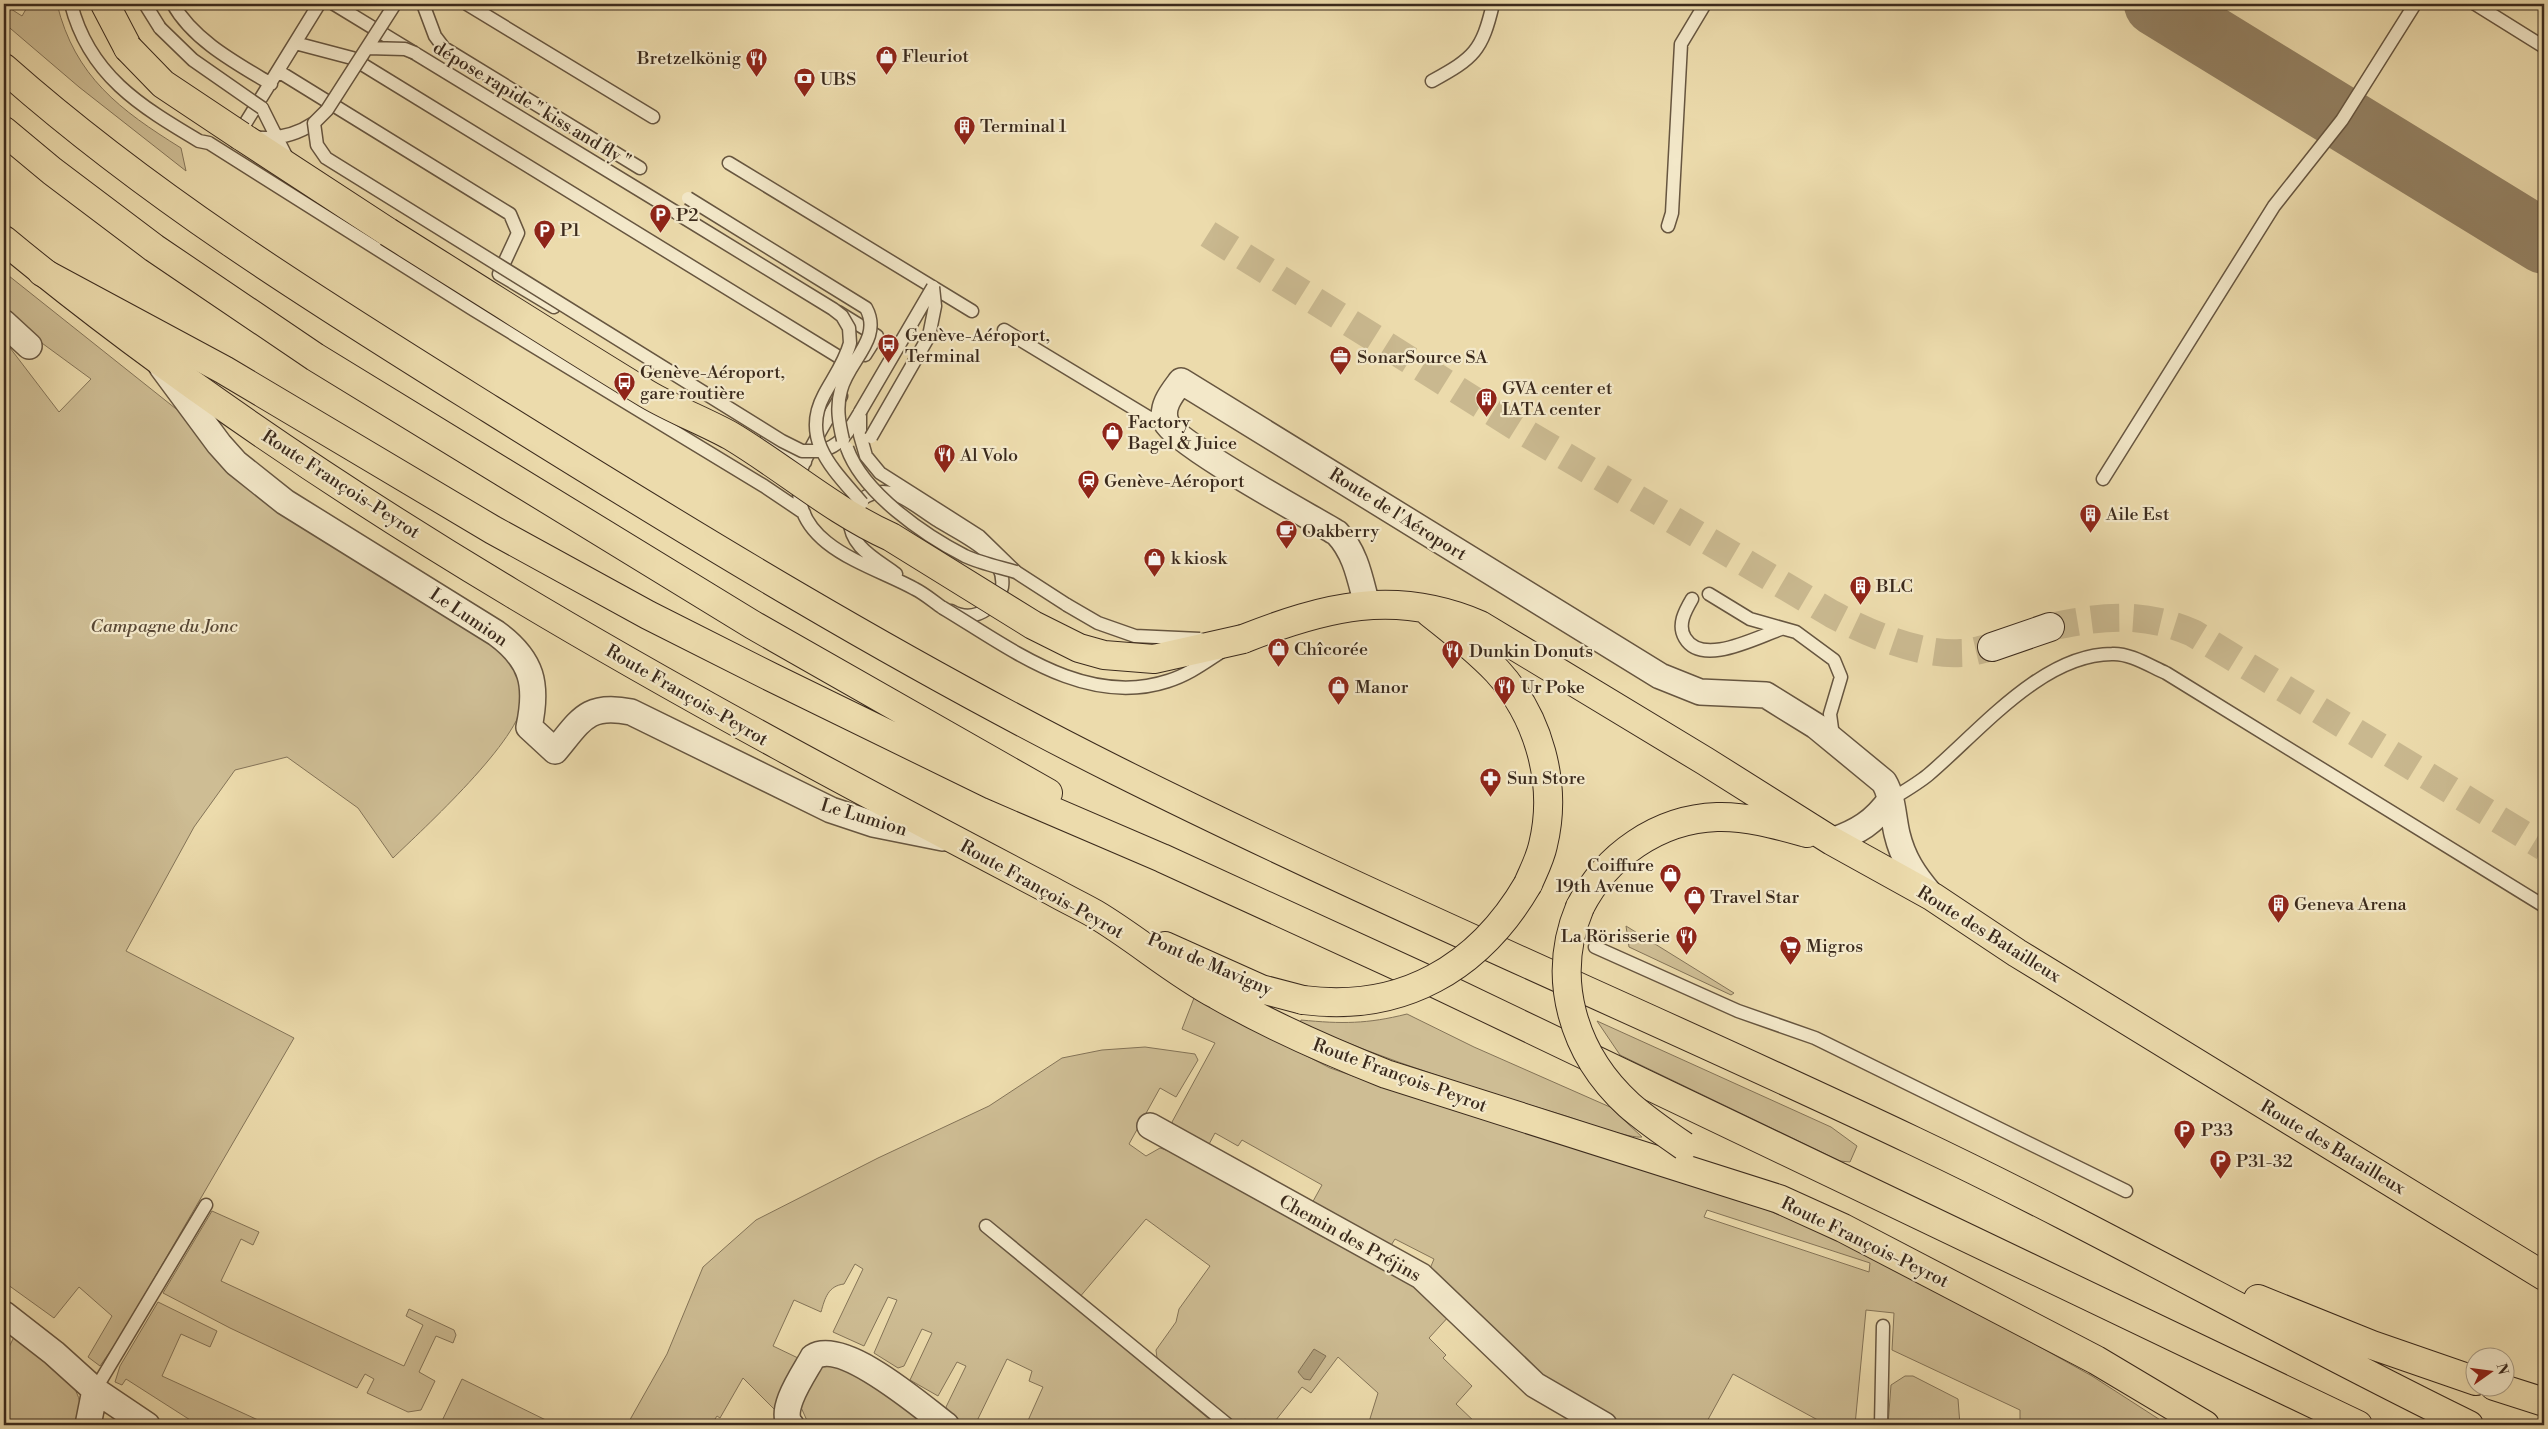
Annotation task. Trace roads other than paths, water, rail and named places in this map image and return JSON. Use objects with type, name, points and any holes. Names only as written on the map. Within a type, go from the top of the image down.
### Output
[{"type":"main road","name":"Route des Batailleux","points":[[105,4],[128,48],[163,84],[293,172],[649,395],[716,428],[774,463],[815,508],[862,524],[890,537],[1034,625],[1079,648],[1104,655],[1154,659],[1243,639],[1307,615],[1367,605],[1425,609],[1463,617],[1494,632],[1832,841],[1932,897],[2017,953],[2544,1276]]},
{"type":"main road","points":[[4,68],[124,166],[235,247],[556,450],[778,584],[889,648],[1110,767],[1302,861],[1914,1140],[2118,1242],[2374,1379],[2469,1425]]},
{"type":"main road","points":[[4,131],[52,171],[154,248],[315,357],[754,625],[1162,858]]},
{"type":"main road","name":"Route François-Peyrot","points":[[4,240],[42,272],[157,360],[280,446],[557,620],[762,737],[955,841],[1096,914],[1213,994],[1338,1055],[1430,1089],[1779,1199],[1843,1228],[2096,1360],[2205,1425]]},
{"type":"main road","points":[[42,272],[224,370],[492,530],[648,615],[992,785],[1162,858],[1426,979],[2358,1425]]},
{"type":"main road","name":"Pont de Mavigny","points":[[1096,914],[1261,989],[1303,1000],[1336,1003],[1368,1000],[1415,988],[1457,965],[1485,943],[1514,907],[1528,884],[1543,845],[1547,820],[1547,783],[1544,763],[1534,729],[1525,709],[1496,670],[1425,609]]},
{"type":"main road","points":[[1779,1199],[1684,1146],[1628,1104],[1602,1075],[1581,1041],[1569,1006],[1566,972],[1571,932],[1580,907],[1599,878],[1626,850],[1649,835],[1684,822],[1703,818],[1735,818],[1778,826],[1832,841]]},
{"type":"main road","points":[[2118,1242],[2372,1345],[2466,1378]]},
{"type":"main road","points":[[2516,1393],[2544,1402]]},
{"type":"street","points":[[4,323],[29,346]]},
{"type":"street","name":"Le Lumion","points":[[157,360],[219,444],[253,478],[285,502],[496,633],[516,649],[526,664],[533,684],[534,702],[529,728],[556,751],[577,726],[593,713],[607,708],[631,712],[831,810],[873,824],[955,841]]},
{"type":"street","name":"Route de l'Aéroport","points":[[1166,421],[1166,405],[1181,381],[1660,676],[1700,692],[1766,695],[1816,726],[1880,778],[1888,788],[1902,853],[1910,870],[1932,897]]},
{"type":"street","points":[[1166,421],[1178,435],[1336,534],[1350,548],[1367,605]]},
{"type":"street","points":[[2003,640],[2050,627]]},
{"type":"street","points":[[1832,841],[1861,830],[1877,818],[1890,800]]},
{"type":"street","name":"Chemin des Préjins","points":[[1150,1126],[1421,1276],[1534,1385],[1604,1425]]},
{"type":"street","points":[[4,1314],[54,1353],[95,1390],[147,1425]]},
{"type":"street","points":[[791,1425],[786,1415],[787,1406],[813,1357],[821,1352],[834,1353],[861,1364],[946,1425]]},
{"type":"street","points":[[88,1425],[95,1390]]},
{"type":"lane","points":[[71,4],[74,17],[92,53],[116,84],[135,101],[199,141],[209,143],[474,310],[764,486],[815,508],[864,506]]},
{"type":"lane","points":[[145,4],[160,28],[193,60],[262,108],[278,137],[293,172]]},
{"type":"lane","points":[[173,4],[183,20],[194,31],[271,84]]},
{"type":"lane","points":[[209,143],[224,140],[240,132],[319,4]]},
{"type":"lane","points":[[334,4],[877,336],[856,368],[800,472],[799,496],[815,508]]},
{"type":"lane","points":[[241,136],[278,137],[296,132],[314,122],[326,110],[395,4]]},
{"type":"lane","points":[[423,4],[435,36],[444,48],[640,168]]},
{"type":"lane","points":[[467,4],[652,117]]},
{"type":"lane","points":[[1432,81],[1464,63],[1481,44],[1493,4]]},
{"type":"lane","points":[[1668,226],[1672,213],[1681,44],[1687,30],[1705,4]]},
{"type":"lane","points":[[2103,479],[2274,206],[2342,120],[2415,4]]},
{"type":"lane","points":[[2474,4],[2544,47]]},
{"type":"lane","points":[[296,42],[352,58],[856,368]]},
{"type":"lane","name":"dépose rapide \" kiss and fly \"","points":[[367,48],[405,49],[415,53],[630,184]]},
{"type":"lane","points":[[278,71],[510,214],[518,233],[500,274],[805,462]]},
{"type":"lane","points":[[314,122],[317,145],[326,158],[782,441],[802,451],[821,451],[866,440],[930,336],[935,306],[932,287]]},
{"type":"lane","points":[[729,163],[972,311]]},
{"type":"lane","points":[[688,198],[866,308],[872,322],[872,329],[844,382],[838,412],[845,444],[856,466],[880,496],[902,516],[965,556],[1016,572]]},
{"type":"lane","points":[[678,214],[833,309],[845,321],[850,336],[848,351],[819,404],[815,432],[821,451],[890,537]]},
{"type":"lane","points":[[845,444],[860,412],[932,287]]},
{"type":"lane","points":[[1004,330],[1148,417],[1166,421]]},
{"type":"lane","points":[[860,412],[872,465],[880,473],[979,536],[1016,572],[1075,610],[1124,633],[1162,638],[1243,639]]},
{"type":"lane","points":[[946,609],[959,615],[971,616],[986,610],[994,603],[1000,593],[1002,579],[993,559],[982,548],[899,497],[881,492],[865,497],[855,505],[850,516],[851,534],[854,540],[915,589],[946,609],[1046,669],[1075,681],[1104,686],[1144,686],[1168,681],[1192,671],[1243,639]]},
{"type":"lane","points":[[815,508],[812,527],[825,540],[849,558],[915,589]]},
{"type":"lane","points":[[1709,594],[1750,618],[1796,632],[1831,656],[1838,667],[1840,681],[1831,707],[1829,724],[1835,741]]},
{"type":"lane","points":[[1692,599],[1686,610],[1682,627],[1684,637],[1698,650],[1715,651],[1781,629]]},
{"type":"lane","points":[[1890,800],[1926,777],[2040,677],[2070,662],[2090,655],[2114,653],[2135,659],[2166,673],[2544,906]]},
{"type":"lane","points":[[1595,947],[1738,1011],[1815,1038],[2126,1191]]},
{"type":"lane","points":[[95,1390],[206,1205]]},
{"type":"lane","points":[[986,1226],[1228,1425]]},
{"type":"lane","points":[[1881,1425],[1883,1326]]},
{"type":"tunnel","points":[[1208,234],[1526,433],[1832,614],[1862,629],[1895,642],[1929,651],[1965,653],[1992,647]]},
{"type":"tunnel","points":[[2050,627],[2088,620],[2122,618],[2157,621],[2193,633],[2544,847]]},
{"type":"place","name":"Fleuriot","points":[[886,75]]},
{"type":"place","name":"Bretzelkönig","points":[[757,77]]},
{"type":"place","name":"UBS","points":[[804,98]]},
{"type":"place","name":"Terminal 1","points":[[964,145]]},
{"type":"place","name":"P2","points":[[660,234]]},
{"type":"place","name":"P1","points":[[544,249]]},
{"type":"place","name":"Genève-Aéroport, Terminal","points":[[889,364]]},
{"type":"place","name":"SonarSource SA","points":[[1341,376]]},
{"type":"place","name":"Genève-Aéroport, gare routière","points":[[624,401]]},
{"type":"place","name":"GVA center et IATA center","points":[[1486,417]]},
{"type":"place","name":"Factory Bagel & Juice","points":[[1112,451]]},
{"type":"place","name":"Al Volo","points":[[944,474]]},
{"type":"place","name":"Genève-Aéroport","points":[[1088,500]]},
{"type":"place","name":"Aile Est","points":[[2090,533]]},
{"type":"place","name":"Oakberry","points":[[1286,550]]},
{"type":"place","name":"k kiosk","points":[[1155,577]]},
{"type":"place","name":"BLC","points":[[1860,605]]},
{"type":"place","name":"Chîcorée","points":[[1278,668]]},
{"type":"place","name":"Dunkin Donuts","points":[[1453,670]]},
{"type":"place","name":"Manor","points":[[1339,706]]},
{"type":"place","name":"Ur Poke","points":[[1505,706]]},
{"type":"place","name":"Sun Store","points":[[1491,797]]},
{"type":"place","name":"Coiffure 19th Avenue","points":[[1670,894]]},
{"type":"place","name":"Travel Star","points":[[1694,916]]},
{"type":"place","name":"Geneva Arena","points":[[2278,923]]},
{"type":"place","name":"La Rörisserie","points":[[1686,955]]},
{"type":"place","name":"Migros","points":[[1790,965]]},
{"type":"place","name":"P33","points":[[2185,1149]]},
{"type":"place","name":"P31-32","points":[[2220,1180]]},
{"type":"park label","name":"Campagne du Jonc","points":[[164,626]]}]
